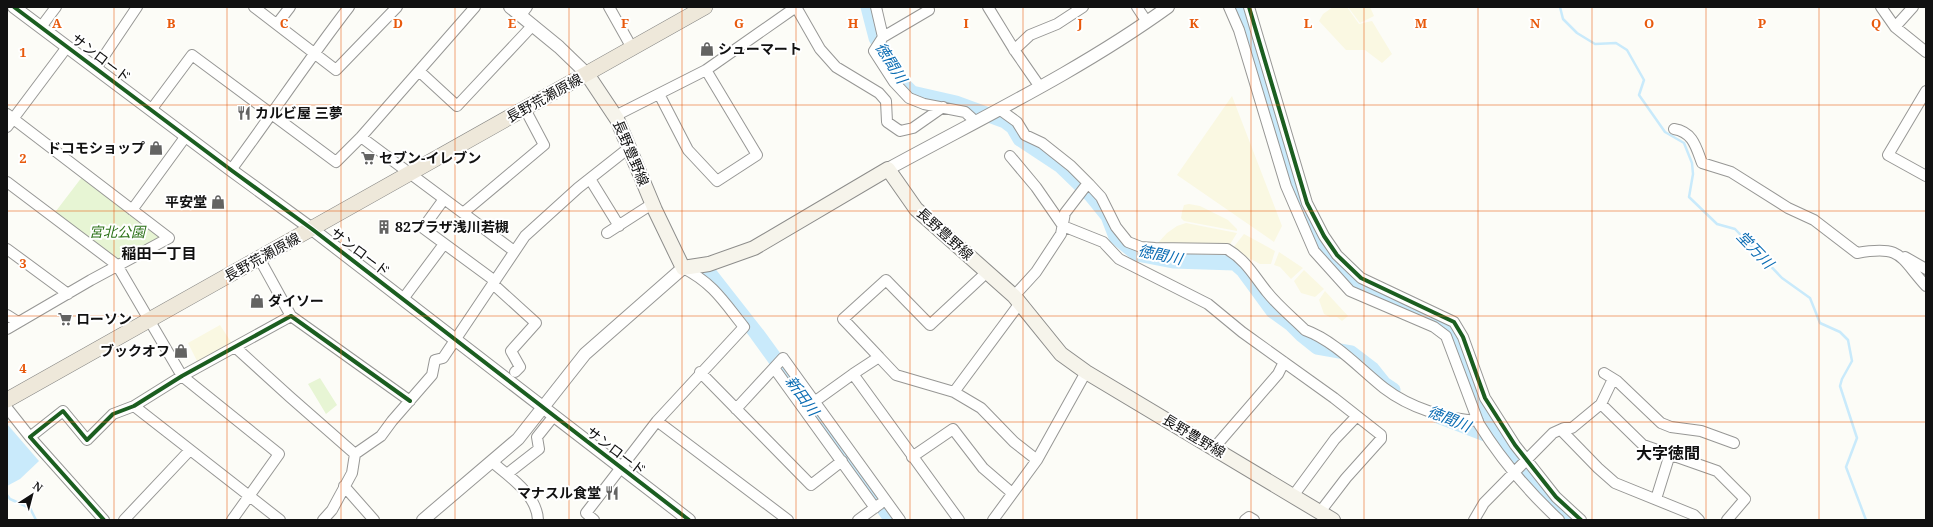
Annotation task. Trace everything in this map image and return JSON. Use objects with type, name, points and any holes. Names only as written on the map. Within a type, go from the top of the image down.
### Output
[{"type":"main road","name":"長野荒瀬原線","points":[[7,400],[705,7]]},
{"type":"main road","name":"長野豊野線","points":[[587,74],[615,116],[630,147],[652,204],[683,268]]},
{"type":"main road","name":"長野豊野線","points":[[888,169],[916,209],[1017,300],[1061,354],[1086,372],[1333,520]]},
{"type":"main road","points":[[683,268],[709,264],[754,248],[888,169]]},
{"type":"street","name":"サンロード","points":[[14,7],[312,229],[553,417],[689,520]]},
{"type":"street","points":[[41,27],[56,7]]},
{"type":"street","points":[[96,68],[137,7]]},
{"type":"street","points":[[254,7],[313,54],[336,70],[397,7]]},
{"type":"street","points":[[277,24],[290,7]]},
{"type":"street","points":[[231,170],[272,115],[313,54],[349,7]]},
{"type":"street","points":[[151,110],[192,55],[336,162],[361,137],[474,7]]},
{"type":"street","points":[[510,7],[524,11],[533,25],[587,74]]},
{"type":"street","points":[[609,7],[632,48]]},
{"type":"street","points":[[615,116],[706,70],[796,7],[820,49],[836,67],[879,93],[886,101],[887,122],[900,131],[913,128],[943,108]]},
{"type":"street","points":[[876,7],[883,38]]},
{"type":"street","points":[[988,7],[1014,50],[1040,87]]},
{"type":"street","points":[[1014,50],[1030,34],[1057,24],[1083,7]]},
{"type":"street","points":[[1137,7],[1147,22]]},
{"type":"street","points":[[888,169],[1105,51],[1168,7]]},
{"type":"street","points":[[1229,7],[1239,30],[1286,186],[1314,251],[1350,290],[1434,327],[1446,336],[1479,422],[1487,437],[1559,520]]},
{"type":"street","points":[[1249,7],[1307,203],[1324,236],[1337,255],[1361,278],[1454,322],[1463,337],[1485,398],[1515,445],[1556,497],[1581,520]]},
{"type":"street","points":[[1881,7],[1895,27],[1926,52]]},
{"type":"street","points":[[1895,27],[1912,7]]},
{"type":"street","points":[[929,10],[883,38],[874,51],[894,82],[909,98],[924,104],[965,112],[977,120]]},
{"type":"street","points":[[419,71],[457,106],[533,25]]},
{"type":"street","points":[[7,329],[117,265],[169,238],[9,120],[67,47]]},
{"type":"street","points":[[659,94],[688,150],[717,181],[757,155],[706,70]]},
{"type":"street","points":[[1926,91],[1888,155],[1926,176]]},
{"type":"street","points":[[463,213],[544,145],[525,109]]},
{"type":"street","points":[[996,111],[1017,122],[1025,134],[1042,143],[1071,166],[1085,187],[1101,197],[1116,227],[1128,242],[1141,247],[1155,248],[1227,249],[1238,255],[1252,270],[1267,293],[1305,330],[1313,333],[1347,357],[1385,388],[1406,402],[1455,419],[1479,422]]},
{"type":"street","points":[[1674,129],[1681,130],[1693,137],[1702,163],[1731,172],[1788,208],[1814,220],[1857,254],[1879,250],[1899,254],[1926,269]]},
{"type":"street","points":[[132,210],[186,136]]},
{"type":"street","points":[[361,137],[514,252]]},
{"type":"street","points":[[323,520],[332,510],[352,473],[355,454],[381,436],[432,375],[435,360],[443,358],[525,236],[590,179],[630,147]]},
{"type":"street","points":[[1010,156],[1036,187],[1063,226],[1103,242],[1119,259],[1208,304],[1242,332],[1381,435],[1381,439],[1346,478],[1320,512]]},
{"type":"street","points":[[590,179],[619,226]]},
{"type":"street","points":[[7,182],[117,265],[182,376],[279,454],[250,497],[232,520]]},
{"type":"street","points":[[954,392],[1061,234],[1065,213],[1085,187]]},
{"type":"street","points":[[444,199],[423,228],[494,283],[536,323],[511,351],[520,367],[515,372]]},
{"type":"street","points":[[607,233],[652,204]]},
{"type":"street","points":[[403,299],[444,244]]},
{"type":"street","points":[[7,249],[68,294]]},
{"type":"street","points":[[1899,254],[1926,286]]},
{"type":"street","points":[[259,258],[291,316],[410,401]]},
{"type":"street","points":[[423,520],[518,439],[586,354],[683,268],[712,286],[744,327],[700,372],[657,421],[620,468],[586,513],[594,520]]},
{"type":"street","points":[[987,272],[930,325],[886,280],[843,319],[896,375],[954,392],[981,408],[1014,442],[1037,460]]},
{"type":"street","points":[[7,315],[18,322]]},
{"type":"street","points":[[30,437],[63,411],[86,440],[113,414],[134,406],[182,376],[291,316]]},
{"type":"street","points":[[236,347],[290,398],[355,454]]},
{"type":"street","points":[[814,402],[879,356]]},
{"type":"street","points":[[736,409],[783,358],[814,402],[880,504]]},
{"type":"street","points":[[1214,448],[1278,374],[1284,362]]},
{"type":"street","points":[[774,368],[842,462],[880,504],[900,520]]},
{"type":"street","points":[[700,372],[811,485],[842,462]]},
{"type":"street","points":[[993,520],[1037,460],[1086,372]]},
{"type":"street","points":[[1604,373],[1613,379],[1661,423],[1671,427],[1701,431],[1734,443]]},
{"type":"street","points":[[853,374],[959,520]]},
{"type":"street","points":[[1474,520],[1484,503],[1553,433],[1572,428],[1601,404],[1613,379]]},
{"type":"street","points":[[1601,404],[1644,445],[1717,471],[1745,499],[1727,520]]},
{"type":"street","points":[[134,406],[280,520]]},
{"type":"street","points":[[7,408],[30,437],[104,520]]},
{"type":"street","points":[[1293,496],[1335,439],[1357,416]]},
{"type":"street","points":[[507,474],[536,453],[540,445],[537,437],[553,417]]},
{"type":"street","points":[[657,421],[788,520]]},
{"type":"street","points":[[912,457],[952,429],[982,468],[1012,493]]},
{"type":"street","points":[[1561,430],[1598,468],[1615,483],[1694,515],[1699,520]]},
{"type":"street","points":[[124,520],[190,450]]},
{"type":"street","points":[[1656,499],[1670,454]]},
{"type":"street","points":[[492,462],[507,474],[535,505],[538,520]]},
{"type":"street","points":[[344,486],[374,520]]},
{"type":"street","points":[[858,520],[880,504]]},
{"type":"street","points":[[1245,520],[1249,517],[1254,520]]},
{"type":"shaded area","points":[[1333,7],[1347,7],[1359,24],[1372,21],[1392,54],[1382,63],[1365,50],[1346,50],[1319,21],[1323,14]]},
{"type":"shaded area","points":[[1348,7],[1370,7],[1374,16],[1360,23]]},
{"type":"shaded area","points":[[1232,96],[1282,226],[1274,242],[1177,175]]},
{"type":"shaded area","points":[[1189,204],[1200,206],[1228,220],[1237,229],[1237,231],[1184,221],[1181,218],[1184,205]]},
{"type":"shaded area","points":[[1186,223],[1237,233],[1229,246],[1156,245],[1167,233],[1177,226]]},
{"type":"shaded area","points":[[1244,234],[1275,251],[1271,264],[1260,264],[1232,249]]},
{"type":"shaded area","points":[[1279,252],[1303,268],[1291,279],[1280,267],[1274,265]]},
{"type":"shaded area","points":[[1304,270],[1324,289],[1315,297],[1301,293],[1294,281]]},
{"type":"shaded area","points":[[1325,291],[1348,316],[1342,321],[1337,317],[1330,317],[1324,314],[1319,300]]},
{"type":"shaded area","points":[[220,325],[233,345],[199,365],[188,343]]},
{"type":"green space","name":"宮北公園","points":[[82,177],[164,237],[117,262],[53,215]]},
{"type":"green space","points":[[320,378],[337,405],[326,414],[308,384]]},
{"type":"water","points":[[7,424],[39,461],[20,479],[7,486]]},
{"type":"waterway","name":"徳間川","points":[[868,7],[876,38],[902,83],[912,93],[956,103],[1005,121],[1013,127],[1020,139],[1061,166],[1091,195],[1108,216],[1116,237],[1137,254],[1173,261],[1235,263],[1243,270],[1273,311],[1291,324],[1302,335],[1317,347],[1351,353],[1372,369],[1384,384],[1393,390]]},
{"type":"waterway","points":[[1237,7],[1247,25],[1258,68],[1269,99],[1300,205],[1327,254],[1348,280],[1389,301],[1437,320],[1457,339],[1465,368],[1494,426],[1551,500],[1574,520]]},
{"type":"waterway","name":"堂万川","points":[[1560,7],[1563,19],[1577,33],[1595,44],[1616,43],[1627,50],[1644,80],[1639,95],[1665,132],[1684,143],[1692,163],[1693,174],[1689,197],[1717,224],[1735,229],[1782,278],[1810,298],[1820,323],[1840,332],[1848,340],[1852,361],[1842,379],[1840,386],[1857,438],[1846,467],[1866,520]]},
{"type":"waterway","name":"新田川","points":[[710,274],[757,334],[892,520]]},
{"type":"waterway","name":"徳間川","points":[[1438,416],[1506,442]]},
{"type":"waterway","points":[[7,495],[10,499],[30,508],[36,520]]},
{"type":"cycle path","points":[[14,7],[312,229],[689,520]]},
{"type":"cycle path","points":[[1249,7],[1307,203],[1324,236],[1337,255],[1361,278],[1454,322],[1463,337],[1485,398],[1515,445],[1556,497],[1581,520]]},
{"type":"cycle path","points":[[104,520],[30,437],[63,411],[87,440],[113,414],[134,406],[182,376],[291,316],[410,401]]},
{"type":"place","name":"シューマート","points":[[707,49]]},
{"type":"place","name":"カルビ屋 三夢","points":[[244,113]]},
{"type":"place","name":"ドコモショップ","points":[[156,148]]},
{"type":"place","name":"セブン-イレブン","points":[[368,158]]},
{"type":"place","name":"平安堂","points":[[218,202]]},
{"type":"place","name":"82プラザ浅川若槻","points":[[384,227]]},
{"type":"place","name":"ダイソー","points":[[257,301]]},
{"type":"place","name":"ローソン","points":[[65,319]]},
{"type":"place","name":"ブックオフ","points":[[181,351]]},
{"type":"place","name":"マナスル食堂","points":[[612,493]]},
{"type":"district","name":"稲田一丁目","points":[[159,254]]},
{"type":"district","name":"大字徳間","points":[[1668,453]]}]
